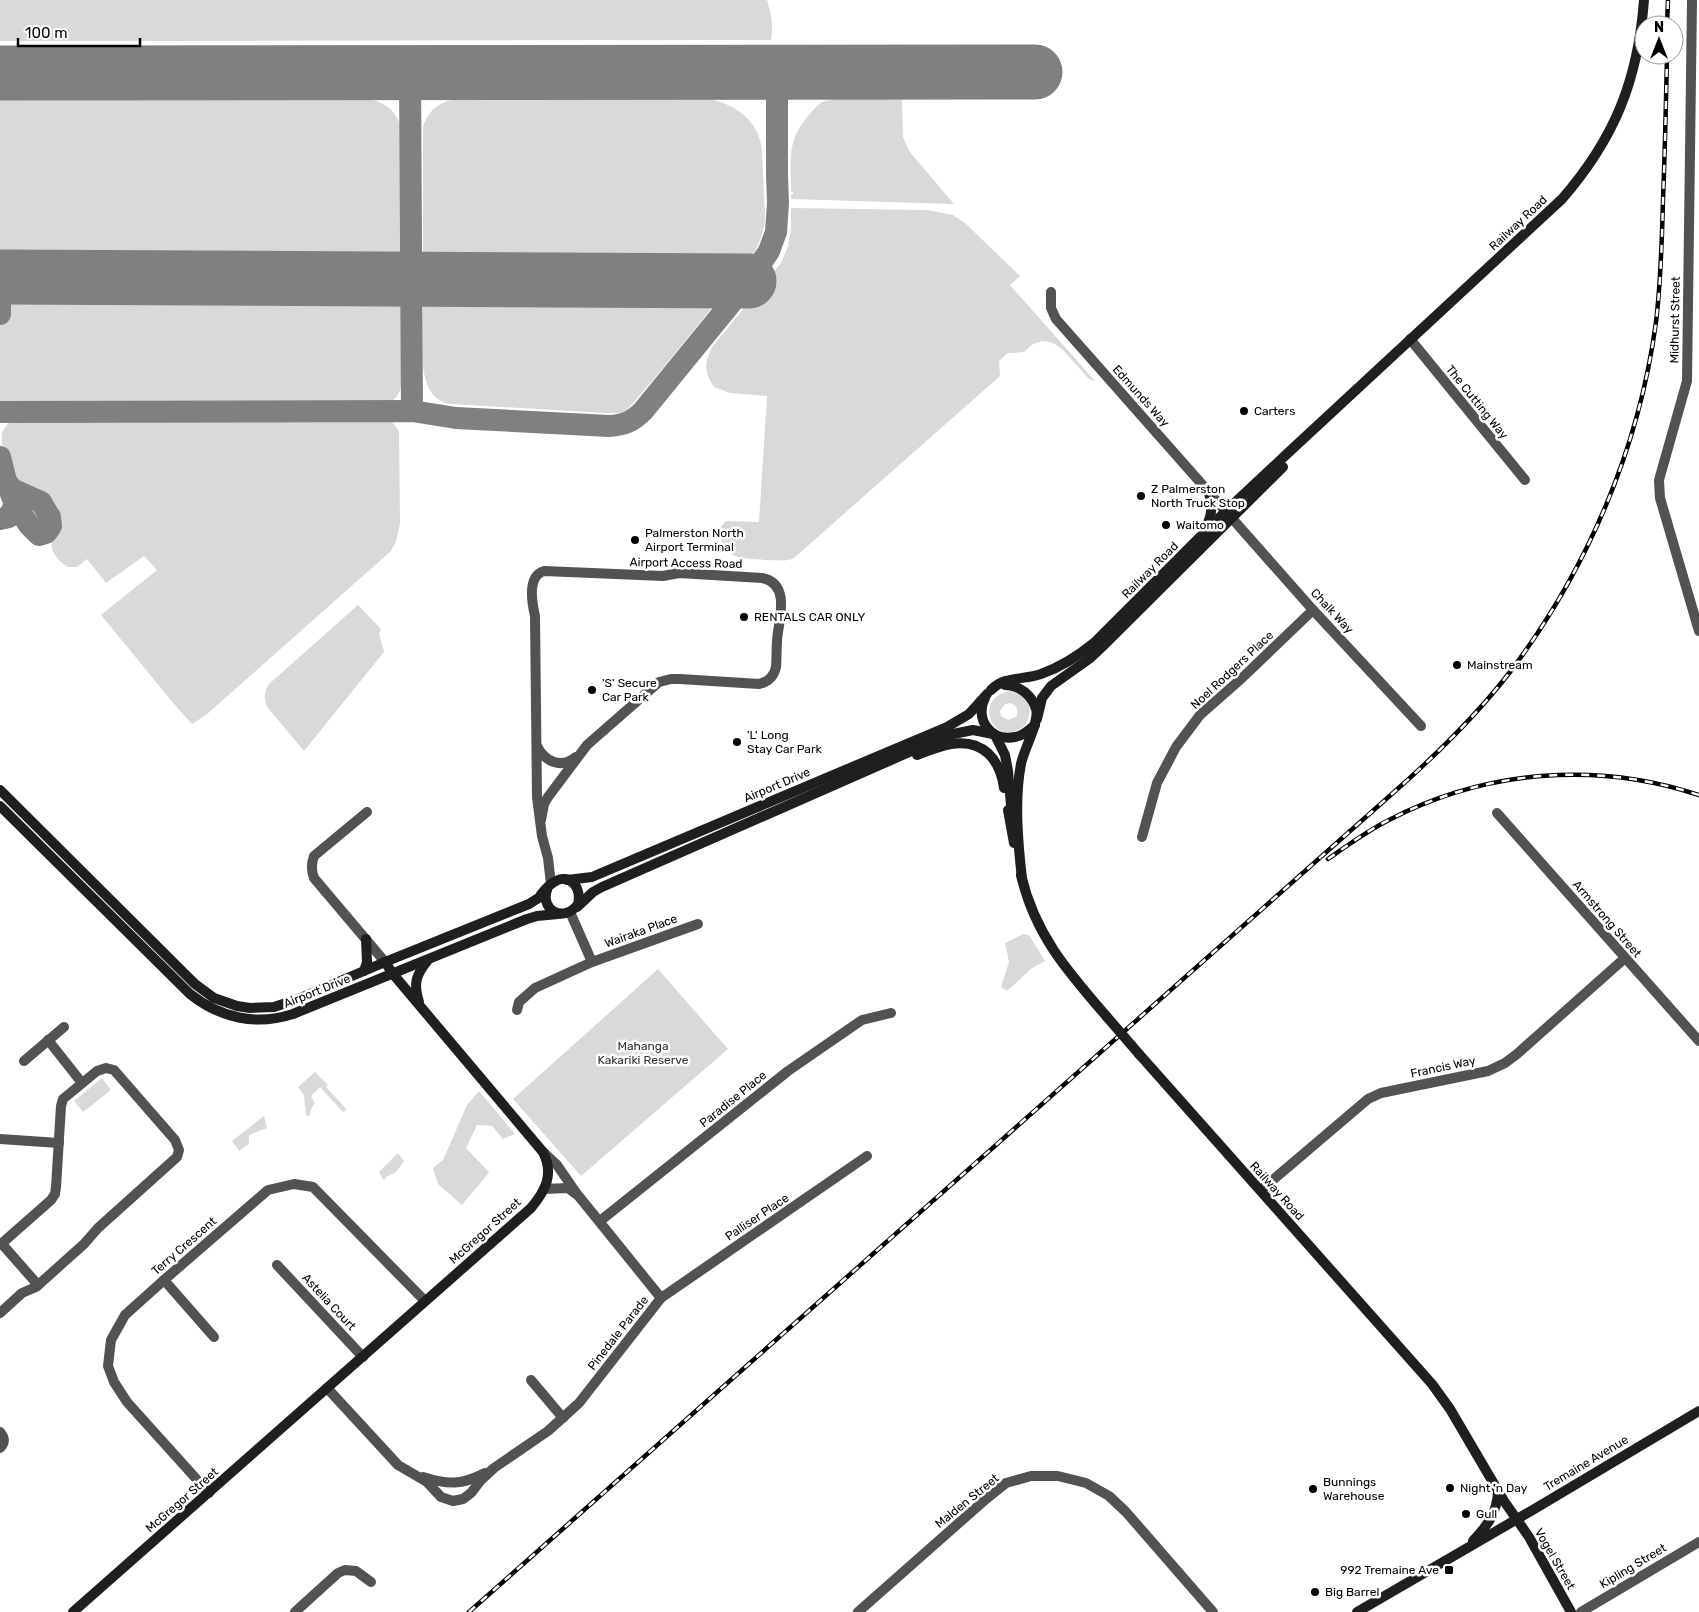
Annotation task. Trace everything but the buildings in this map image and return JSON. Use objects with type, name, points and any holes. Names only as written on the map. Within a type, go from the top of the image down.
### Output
[{"type":"main road","name":"Railway Road","points":[[1022,879],[1018,825],[1019,773],[1023,753],[1036,722],[1042,698],[1051,686],[1089,659],[1329,415],[1544,217],[1577,181],[1592,162],[1609,132],[1626,94],[1638,49],[1644,0]]},
{"type":"main road","points":[[1150,588],[1170,562],[1207,525],[1211,518],[1212,507],[1209,492]]},
{"type":"main road","name":"Railway Road","points":[[989,692],[1003,681],[1039,675],[1075,658],[1229,515]]},
{"type":"main road","points":[[1006,685],[1015,686],[1022,690],[1033,702],[1036,710],[1036,722],[1024,734],[1016,737],[1008,738],[994,735],[986,727],[982,719],[981,710],[983,702],[989,692],[998,686],[1006,685]]},
{"type":"main road","name":"Airport Drive","points":[[565,879],[592,877],[946,727],[969,714],[989,692]]},
{"type":"main road","name":"Airport Drive","points":[[0,806],[199,1002],[233,1017],[258,1020],[282,1018],[527,919],[536,916],[570,912],[593,892],[602,887],[956,732],[973,730],[994,735]]},
{"type":"main road","name":"Railway Road","points":[[994,735],[1005,755],[1014,846],[1022,879],[1034,916],[1056,956],[1106,1017],[1432,1384],[1450,1409],[1498,1492],[1517,1520]]},
{"type":"main road","points":[[860,775],[949,744],[967,744],[977,747],[990,756],[1000,767],[1014,846]]},
{"type":"main road","name":"Airport Drive","points":[[0,790],[195,984],[214,998],[244,1007],[274,1007],[298,999],[364,970],[532,903],[549,886]]},
{"type":"main road","points":[[565,879],[572,882],[579,892],[578,904],[570,912],[553,912],[545,898],[549,886],[565,879]]},
{"type":"main road","points":[[364,970],[367,962],[366,939]]},
{"type":"main road","points":[[421,1006],[416,977],[428,959]]},
{"type":"main road","name":"McGregor Street","points":[[73,1612],[531,1208],[544,1188],[548,1172],[548,1162],[542,1152],[385,962]]},
{"type":"main road","name":"Tremaine Avenue","points":[[1357,1612],[1467,1547],[1517,1520],[1699,1411]]},
{"type":"main road","points":[[1467,1547],[1492,1518],[1498,1492]]},
{"type":"main road","name":"Vogel Street","points":[[1517,1520],[1571,1612]]},
{"type":"street","name":"Midhurst Street","points":[[1692,0],[1687,381],[1659,480],[1660,498],[1699,630]]},
{"type":"street","name":"Edmunds Way","points":[[1051,292],[1051,308],[1056,319],[1229,515]]},
{"type":"street","name":"The Cutting Way","points":[[1410,339],[1525,480]]},
{"type":"street","name":"Chalk Way","points":[[1229,515],[1313,610],[1421,726]]},
{"type":"street","name":"Airport Access Road","points":[[541,820],[544,804],[548,797],[583,749],[656,684],[663,680],[680,679],[759,684],[769,680],[776,668],[778,632],[781,621],[781,596],[777,586],[771,580],[679,573],[663,576],[539,572],[534,581],[532,604],[538,746],[537,797],[543,842],[548,858],[549,886]]},
{"type":"street","name":"Noel Rodgers Place","points":[[1142,837],[1157,783],[1176,747],[1200,715],[1313,610]]},
{"type":"street","points":[[538,746],[544,757],[551,762],[559,763],[572,760],[583,749]]},
{"type":"street","name":"McGregor Street","points":[[367,812],[314,856],[311,864],[314,878],[385,962]]},
{"type":"street","name":"Armstrong Street","points":[[1498,813],[1699,1041]]},
{"type":"street","name":"Airport Access Road","points":[[548,858],[565,879]]},
{"type":"street","points":[[570,912],[592,962]]},
{"type":"street","name":"Wairaka Place","points":[[517,1010],[519,1002],[535,988],[592,962],[698,924]]},
{"type":"street","name":"Francis Way","points":[[1261,1190],[1368,1099],[1381,1093],[1488,1071],[1504,1063],[1518,1054],[1625,958]]},
{"type":"street","name":"Paradise Place","points":[[600,1221],[788,1071],[862,1020],[891,1014]]},
{"type":"street","points":[[24,1061],[64,1027]]},
{"type":"street","points":[[48,1040],[82,1083]]},
{"type":"street","points":[[0,1312],[22,1293],[38,1285],[171,1163],[178,1154],[175,1140],[114,1070],[109,1068],[103,1068],[62,1101],[55,1194],[51,1200],[1,1244],[38,1285]]},
{"type":"street","points":[[0,1139],[59,1143]]},
{"type":"street","name":"Pinedale Parade","points":[[417,1476],[440,1482],[471,1480],[494,1468],[540,1437],[579,1403],[661,1298],[577,1194],[557,1165],[542,1152]]},
{"type":"street","name":"Palliser Place","points":[[661,1298],[867,1156]]},
{"type":"street","name":"Terry Crescent","points":[[209,1493],[127,1402],[114,1382],[108,1366],[111,1340],[125,1315],[164,1280],[268,1190],[294,1184],[314,1187],[425,1301]]},
{"type":"street","points":[[544,1188],[568,1188],[577,1194]]},
{"type":"street","name":"Astelia Court","points":[[277,1265],[362,1357]]},
{"type":"street","points":[[164,1280],[214,1337]]},
{"type":"street","points":[[531,1380],[564,1418]]},
{"type":"street","name":"Pinedale Parade","points":[[327,1388],[390,1458],[405,1470],[427,1482],[441,1497],[447,1500],[458,1500],[471,1493],[494,1468]]},
{"type":"street","points":[[0,1432],[4,1439],[4,1443],[0,1448]]},
{"type":"street","name":"Malden Street","points":[[858,1612],[1006,1483],[1031,1476],[1058,1476],[1086,1483],[1109,1496],[1126,1512],[1213,1612]]},
{"type":"street","name":"Kipling Street","points":[[1581,1612],[1699,1542]]},
{"type":"street","points":[[295,1612],[341,1571],[356,1571],[371,1582]]},
{"type":"green space","points":[[0,0],[767,0],[772,30],[771,40],[0,41]]},
{"type":"green space","points":[[465,98],[707,98],[736,109],[744,115],[756,130],[762,150],[765,215],[761,238],[757,247],[741,272],[627,410],[621,413],[604,413],[451,404],[438,399],[429,390],[423,363],[423,127],[429,114],[438,105],[450,100]]},
{"type":"green space","points":[[838,98],[902,98],[903,137],[909,151],[954,204],[791,199],[793,192],[791,192],[791,155],[795,136],[807,117],[817,106],[822,102]]},
{"type":"green space","points":[[369,99],[389,108],[396,116],[401,127],[401,384],[395,399],[382,404],[0,405],[0,100]]},
{"type":"green space","points":[[791,208],[927,210],[953,215],[965,223],[1020,276],[1010,285],[1095,381],[1089,379],[1064,351],[1049,342],[1042,341],[1033,344],[1024,352],[1008,353],[999,361],[1000,376],[794,558],[788,560],[748,559],[733,555],[727,551],[721,537],[721,526],[726,521],[759,522],[767,396],[730,393],[714,387],[708,376],[706,363],[712,347],[781,263],[788,246],[791,229]]},
{"type":"green space","points":[[382,418],[382,421],[391,421],[399,431],[400,523],[396,542],[391,551],[206,715],[192,724],[101,615],[157,570],[144,556],[106,583],[87,559],[77,567],[67,567],[56,557],[52,549],[52,539],[58,520],[56,510],[58,508],[46,494],[16,485],[10,476],[2,445],[3,430],[13,420],[19,419]]},
{"type":"green space","points":[[358,605],[381,629],[379,634],[384,652],[304,751],[266,705],[266,690],[269,684]]},
{"type":"green space","points":[[1010,691],[1015,692],[1026,701],[1030,709],[1029,714],[1024,726],[1018,730],[1008,732],[1000,730],[990,718],[989,709],[992,701],[999,695]],"holes":[[[1010,703],[1017,709],[1017,715],[1008,720],[1001,716],[1000,711],[1005,704]]]},
{"type":"green space","points":[[1023,934],[1029,935],[1045,961],[1032,968],[1007,991],[1001,987],[1009,962],[1005,943]]},
{"type":"green space","name":"Mahanga Kakariki Reserve","points":[[658,969],[728,1049],[581,1176],[513,1099]]},
{"type":"green space","points":[[315,1072],[328,1085],[326,1087],[347,1110],[343,1112],[320,1087],[311,1096],[315,1104],[309,1116],[306,1116],[304,1095],[298,1087]]},
{"type":"green space","points":[[102,1078],[111,1090],[83,1112],[74,1101]]},
{"type":"green space","points":[[479,1091],[515,1134],[503,1139],[492,1126],[477,1125],[466,1148],[489,1172],[462,1205],[438,1184],[433,1168],[443,1160],[467,1105]]},
{"type":"green space","points":[[264,1116],[267,1128],[249,1135],[249,1144],[239,1151],[232,1141]]},
{"type":"green space","points":[[398,1153],[404,1161],[396,1172],[386,1177],[384,1181],[379,1172]]},
{"type":"taxiway","points":[[410,72],[412,411]]},
{"type":"taxiway","points":[[0,412],[412,411],[456,418],[609,426],[628,422],[643,411],[749,281],[769,251],[776,232],[778,203],[777,73]]},
{"type":"taxiway","points":[[0,303],[0,314]]},
{"type":"taxiway","points":[[0,457],[6,481],[12,489],[41,502],[50,517],[51,526],[46,533],[39,535],[29,525],[15,504]]},
{"type":"taxiway","points":[[0,519],[9,517],[15,504],[11,494]]},
{"type":"runway","points":[[0,73],[1035,72]]},
{"type":"runway","points":[[0,277],[749,281]]},
{"type":"railway","points":[[1667,15],[1668,0]]},
{"type":"railway","points":[[469,1612],[1409,779],[1469,720],[1510,672],[1538,633],[1586,550],[1623,462],[1637,416],[1648,369],[1659,291],[1667,65]]},
{"type":"railway","points":[[1328,859],[1373,829],[1426,803],[1463,790],[1502,781],[1541,776],[1581,775],[1621,778],[1660,784],[1699,795]]},
{"type":"place","name":"Carters","points":[[1244,411]]},
{"type":"place","name":"Z Palmerston North Truck Stop","points":[[1141,496]]},
{"type":"place","name":"Waitomo","points":[[1166,525]]},
{"type":"place","name":"Palmerston North Airport Terminal","points":[[635,540]]},
{"type":"place","name":"RENTALS CAR ONLY","points":[[744,617]]},
{"type":"place","name":"Mainstream","points":[[1457,665]]},
{"type":"place","name":"'S' Secure Car Park","points":[[592,690]]},
{"type":"place","name":"'L' Long Stay Car Park","points":[[737,742]]},
{"type":"place","name":"Night 'n Day","points":[[1450,1488]]},
{"type":"place","name":"Bunnings Warehouse","points":[[1313,1489]]},
{"type":"place","name":"Gull","points":[[1466,1514]]},
{"type":"place","name":"992 Tremaine Ave","points":[[1449,1570]]},
{"type":"place","name":"Big Barrel","points":[[1315,1592]]}]
